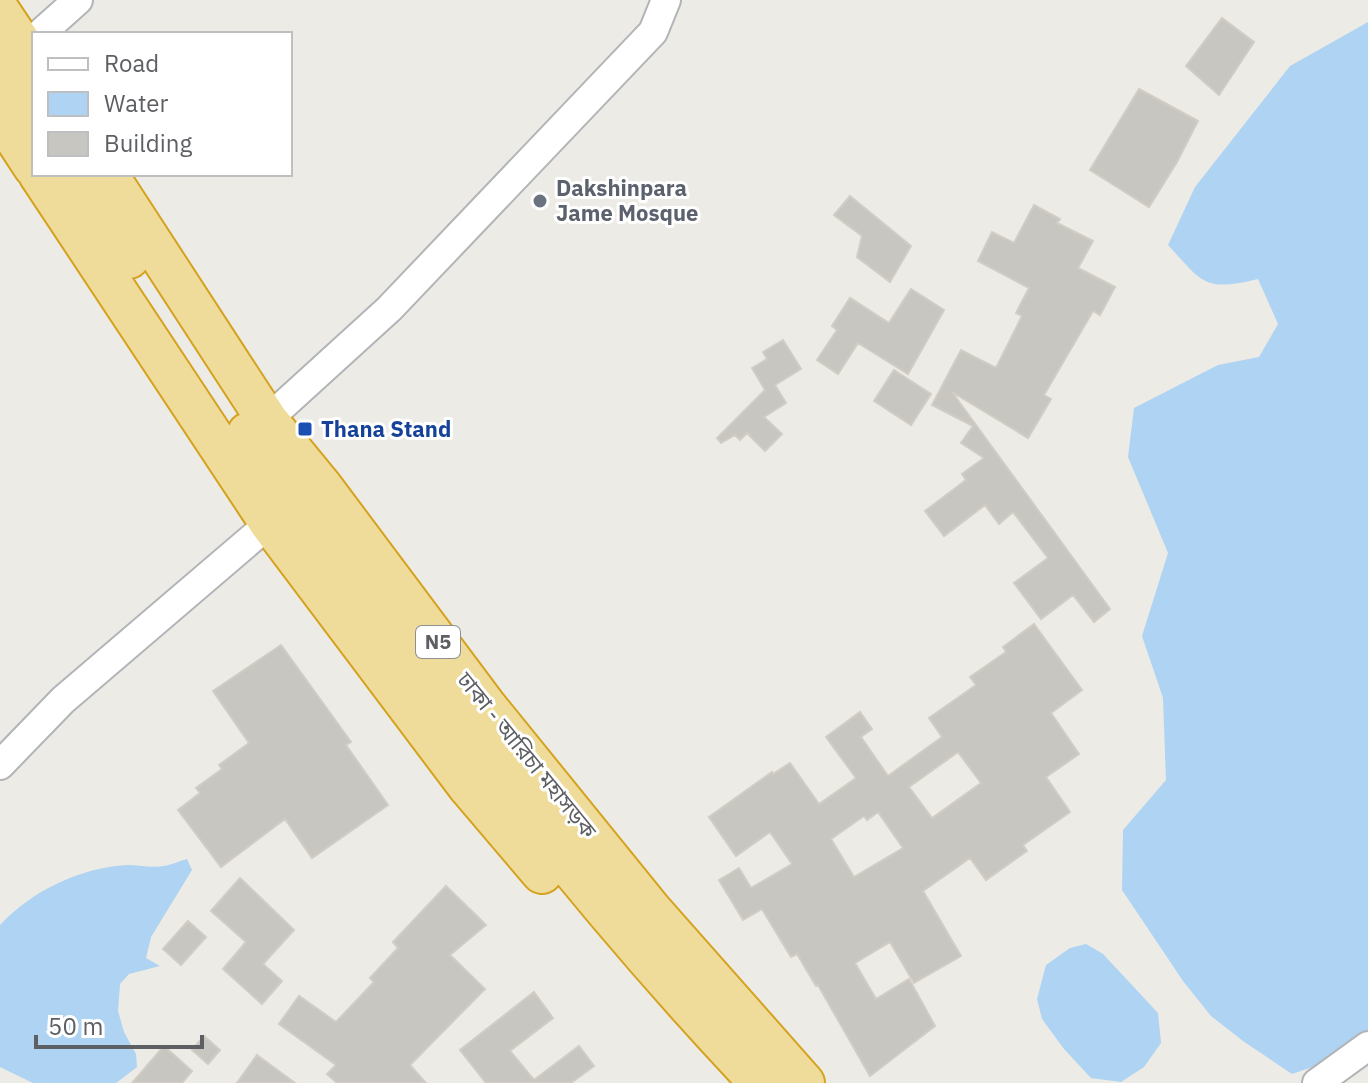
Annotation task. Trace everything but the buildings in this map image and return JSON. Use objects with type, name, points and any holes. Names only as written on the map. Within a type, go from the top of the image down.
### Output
[{"type":"highway","points":[[0,12],[26,50],[32,101]]},
{"type":"highway","points":[[0,115],[32,164]]},
{"type":"highway","points":[[40,176],[270,523],[468,786],[721,1083]]},
{"type":"highway","name":"N5","points":[[73,176],[319,537],[496,774],[691,1008],[760,1083]]},
{"type":"highway","name":"ঢাকা - আরিচা মহাসড়ক","points":[[108,176],[267,420],[322,487],[485,705],[652,911],[804,1083]]},
{"type":"street","points":[[45,32],[78,0]]},
{"type":"street","points":[[267,420],[389,309],[653,32],[666,0]]},
{"type":"street","points":[[0,765],[63,700],[270,523]]},
{"type":"street","points":[[1317,1083],[1368,1046]]},
{"type":"water","points":[[1368,22],[1368,1030],[1327,1062],[1292,1074],[1211,1016],[1183,981],[1122,890],[1123,830],[1166,780],[1163,698],[1142,636],[1168,553],[1128,457],[1134,408],[1218,365],[1259,357],[1278,324],[1258,279],[1226,285],[1206,281],[1168,245],[1195,187],[1290,66]]},
{"type":"water","points":[[187,859],[192,870],[151,937],[146,958],[160,966],[129,974],[120,984],[118,1011],[124,1032],[136,1054],[137,1067],[116,1083],[33,1083],[0,1067],[0,925],[42,892],[74,876],[127,865],[159,867]]},
{"type":"water","points":[[1086,944],[1103,954],[1158,1013],[1161,1043],[1144,1067],[1121,1082],[1091,1078],[1042,1019],[1037,999],[1046,965],[1070,948]]},
{"type":"place","name":"Dakshinpara Jame Mosque","points":[[540,201]]},
{"type":"place","name":"Thana Stand","points":[[305,429]]}]
